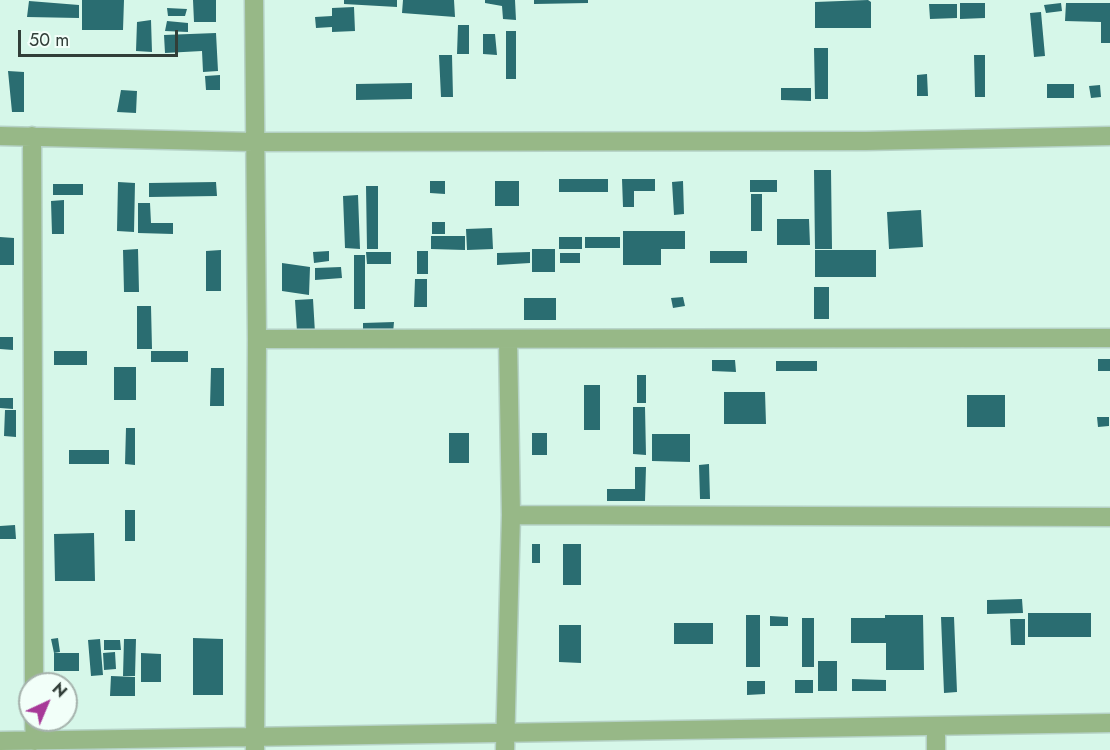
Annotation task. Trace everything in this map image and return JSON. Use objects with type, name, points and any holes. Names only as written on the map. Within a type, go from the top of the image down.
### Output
[{"type":"street","points":[[254,0],[253,141],[257,339],[255,743]]},
{"type":"street","points":[[0,136],[253,141],[867,141],[1110,136]]},
{"type":"street","points":[[32,136],[34,672]]},
{"type":"street","points":[[257,339],[1110,338]]},
{"type":"street","points":[[505,750],[511,514],[508,339]]},
{"type":"street","points":[[511,514],[1110,517]]},
{"type":"street","points":[[0,741],[255,743],[505,731],[1110,723]]},
{"type":"street","points":[[936,727],[936,750]]},
{"type":"street","points":[[35,732],[35,741]]},
{"type":"building","points":[[82,0],[124,0],[123,30],[82,30]]},
{"type":"building","points":[[193,0],[216,0],[216,22],[194,22]]},
{"type":"building","points":[[344,0],[397,0],[397,7],[344,4]]},
{"type":"building","points":[[403,0],[454,0],[455,17],[402,13]]},
{"type":"building","points":[[485,0],[515,0],[516,20],[503,19],[502,6],[485,3]]},
{"type":"building","points":[[534,0],[588,0],[588,3],[534,4]]},
{"type":"building","points":[[868,0],[871,2],[871,28],[815,28],[815,2]]},
{"type":"building","points":[[29,1],[79,5],[79,18],[27,17]]},
{"type":"building","points":[[960,3],[985,3],[985,18],[960,19]]},
{"type":"building","points":[[1061,3],[1062,11],[1046,13],[1044,5]]},
{"type":"building","points":[[1066,3],[1110,3],[1110,43],[1101,43],[1101,22],[1065,21]]},
{"type":"building","points":[[929,4],[957,4],[957,18],[930,19]]},
{"type":"building","points":[[354,7],[355,31],[332,32],[332,27],[316,28],[315,17],[332,16],[332,8]]},
{"type":"building","points":[[167,8],[187,9],[185,16],[168,16]]},
{"type":"building","points":[[1041,12],[1045,56],[1034,57],[1030,13]]},
{"type":"building","points":[[151,20],[152,52],[136,51],[137,22]]},
{"type":"building","points":[[167,21],[188,23],[188,32],[165,31]]},
{"type":"building","points":[[458,25],[469,25],[469,54],[457,54]]},
{"type":"building","points":[[506,31],[516,31],[516,79],[506,79]]},
{"type":"building","points":[[216,33],[218,71],[203,72],[202,51],[165,53],[164,35]]},
{"type":"building","points":[[483,34],[495,34],[497,55],[483,54]]},
{"type":"building","points":[[814,48],[828,48],[828,99],[815,99]]},
{"type":"building","points":[[439,55],[452,55],[453,97],[441,97]]},
{"type":"building","points":[[974,55],[985,55],[985,97],[975,97]]},
{"type":"building","points":[[8,71],[24,72],[24,112],[12,112]]},
{"type":"building","points":[[927,74],[928,96],[917,96],[917,75]]},
{"type":"building","points":[[220,75],[220,90],[206,90],[205,76]]},
{"type":"building","points":[[412,83],[412,99],[356,100],[356,84]]},
{"type":"building","points":[[1047,84],[1074,84],[1074,98],[1047,98]]},
{"type":"building","points":[[1100,85],[1101,97],[1091,98],[1089,86]]},
{"type":"building","points":[[781,88],[811,88],[811,101],[781,100]]},
{"type":"building","points":[[121,90],[137,91],[136,113],[117,112]]},
{"type":"building","points":[[814,170],[831,170],[832,249],[815,249]]},
{"type":"building","points":[[559,179],[608,179],[608,192],[559,192]]},
{"type":"building","points":[[622,179],[655,179],[655,191],[634,191],[634,207],[623,207]]},
{"type":"building","points":[[750,180],[777,180],[777,192],[750,192]]},
{"type":"building","points":[[430,181],[445,181],[445,194],[430,193]]},
{"type":"building","points":[[495,181],[519,181],[519,206],[495,206]]},
{"type":"building","points":[[683,181],[684,214],[674,215],[672,182]]},
{"type":"building","points":[[118,182],[135,183],[134,232],[117,231]]},
{"type":"building","points":[[216,182],[217,196],[149,197],[149,183]]},
{"type":"building","points":[[53,184],[83,184],[83,195],[53,195]]},
{"type":"building","points":[[366,186],[378,186],[378,249],[367,249]]},
{"type":"building","points":[[751,194],[762,194],[762,231],[751,231]]},
{"type":"building","points":[[358,195],[360,249],[345,248],[343,196]]},
{"type":"building","points":[[64,200],[64,234],[52,234],[51,201]]},
{"type":"building","points":[[138,203],[150,203],[151,223],[173,223],[173,234],[138,233]]},
{"type":"building","points":[[921,210],[923,247],[889,249],[887,212]]},
{"type":"building","points":[[777,219],[809,219],[810,245],[777,245]]},
{"type":"building","points":[[432,222],[445,222],[445,234],[432,234]]},
{"type":"building","points":[[492,228],[493,249],[467,250],[466,229]]},
{"type":"building","points":[[623,231],[685,231],[685,249],[661,249],[661,265],[623,265]]},
{"type":"building","points":[[431,236],[465,236],[465,250],[431,249]]},
{"type":"building","points":[[0,237],[14,238],[14,265],[0,265]]},
{"type":"building","points":[[559,237],[582,237],[582,249],[559,249]]},
{"type":"building","points":[[585,237],[620,237],[620,248],[585,248]]},
{"type":"building","points":[[138,249],[139,292],[124,292],[123,250]]},
{"type":"building","points":[[532,249],[555,249],[555,272],[532,272]]},
{"type":"building","points":[[221,250],[221,291],[206,291],[206,251]]},
{"type":"building","points":[[815,250],[876,250],[876,277],[815,277]]},
{"type":"building","points":[[329,251],[329,261],[314,263],[313,252]]},
{"type":"building","points":[[417,251],[428,251],[428,274],[417,274]]},
{"type":"building","points":[[710,251],[747,251],[747,263],[710,263]]},
{"type":"building","points":[[366,252],[391,252],[391,264],[367,264]]},
{"type":"building","points":[[530,252],[530,263],[497,265],[497,253]]},
{"type":"building","points":[[560,253],[580,253],[580,263],[560,263]]},
{"type":"building","points":[[354,255],[365,255],[365,309],[354,309]]},
{"type":"building","points":[[282,263],[310,267],[309,295],[282,291]]},
{"type":"building","points":[[341,267],[342,278],[315,280],[315,268]]},
{"type":"building","points":[[415,279],[427,279],[427,307],[414,307]]},
{"type":"building","points":[[814,287],[829,287],[829,319],[814,319]]},
{"type":"building","points":[[683,297],[685,306],[673,308],[671,298]]},
{"type":"building","points":[[524,298],[556,298],[556,320],[524,320]]},
{"type":"building","points":[[313,299],[315,333],[297,332],[295,300]]},
{"type":"building","points":[[137,306],[151,306],[152,349],[137,349]]},
{"type":"building","points":[[394,322],[393,333],[363,335],[363,323]]},
{"type":"building","points":[[0,337],[13,337],[13,350],[0,349]]},
{"type":"building","points":[[54,351],[87,351],[87,365],[54,365]]},
{"type":"building","points":[[151,351],[188,351],[188,362],[151,362]]},
{"type":"building","points":[[1098,359],[1110,359],[1110,371],[1098,371]]},
{"type":"building","points":[[712,360],[735,360],[736,372],[712,371]]},
{"type":"building","points":[[776,361],[817,361],[817,371],[776,371]]},
{"type":"building","points":[[114,367],[136,367],[136,400],[114,400]]},
{"type":"building","points":[[211,368],[224,368],[224,406],[210,406]]},
{"type":"building","points":[[637,375],[646,375],[646,403],[637,403]]},
{"type":"building","points":[[584,385],[600,385],[600,430],[584,430]]},
{"type":"building","points":[[724,392],[765,392],[766,424],[724,424]]},
{"type":"building","points":[[967,395],[1005,395],[1005,427],[967,427]]},
{"type":"building","points":[[0,398],[13,398],[13,409],[0,408]]},
{"type":"building","points":[[633,407],[645,407],[646,455],[633,454]]},
{"type":"building","points":[[5,410],[16,410],[16,437],[4,436]]},
{"type":"building","points":[[1097,417],[1109,417],[1109,426],[1098,427]]},
{"type":"building","points":[[126,428],[135,428],[135,465],[125,464]]},
{"type":"building","points":[[449,433],[469,433],[469,463],[449,463]]},
{"type":"building","points":[[532,433],[547,433],[547,455],[532,455]]},
{"type":"building","points":[[652,434],[690,434],[690,462],[652,461]]},
{"type":"building","points":[[69,450],[109,450],[109,464],[69,464]]},
{"type":"building","points":[[709,464],[710,499],[700,499],[699,465]]},
{"type":"building","points":[[635,467],[646,467],[645,501],[607,501],[607,489],[635,489]]},
{"type":"building","points":[[125,510],[135,510],[135,541],[125,541]]},
{"type":"building","points":[[15,525],[16,539],[0,539],[0,526]]},
{"type":"building","points":[[94,533],[95,581],[55,581],[54,534]]},
{"type":"building","points":[[532,544],[540,544],[540,563],[532,563]]},
{"type":"building","points":[[563,544],[581,544],[581,585],[563,585]]},
{"type":"building","points":[[1022,599],[1023,613],[987,614],[987,600]]},
{"type":"building","points":[[1028,613],[1091,613],[1091,637],[1028,637]]},
{"type":"building","points":[[746,615],[760,615],[760,667],[746,667]]},
{"type":"building","points":[[885,615],[923,615],[924,670],[886,670],[886,643],[851,643],[851,618],[885,618]]},
{"type":"building","points":[[770,616],[788,617],[788,626],[770,626]]},
{"type":"building","points":[[941,617],[954,617],[957,692],[944,693]]},
{"type":"building","points":[[802,618],[814,618],[814,667],[802,667]]},
{"type":"building","points":[[1010,619],[1025,619],[1025,645],[1011,645]]},
{"type":"building","points":[[674,623],[713,623],[713,644],[674,644]]},
{"type":"building","points":[[559,625],[581,625],[581,663],[559,662]]},
{"type":"building","points":[[58,638],[60,652],[54,653],[51,639]]},
{"type":"building","points":[[193,638],[223,639],[223,695],[193,695]]},
{"type":"building","points":[[100,639],[103,675],[91,676],[88,640]]},
{"type":"building","points":[[124,639],[136,639],[135,676],[123,676]]},
{"type":"building","points":[[104,640],[120,640],[121,650],[104,650]]},
{"type":"building","points":[[115,652],[116,669],[104,670],[103,653]]},
{"type":"building","points":[[54,653],[79,653],[79,671],[54,671]]},
{"type":"building","points":[[141,653],[161,654],[161,682],[141,682]]},
{"type":"building","points":[[818,661],[837,661],[837,691],[818,691]]},
{"type":"building","points":[[111,676],[135,677],[135,696],[110,696]]},
{"type":"building","points":[[852,679],[886,680],[886,691],[852,691]]},
{"type":"building","points":[[795,680],[813,680],[813,693],[795,693]]},
{"type":"building","points":[[747,681],[765,681],[765,694],[747,695]]}]
